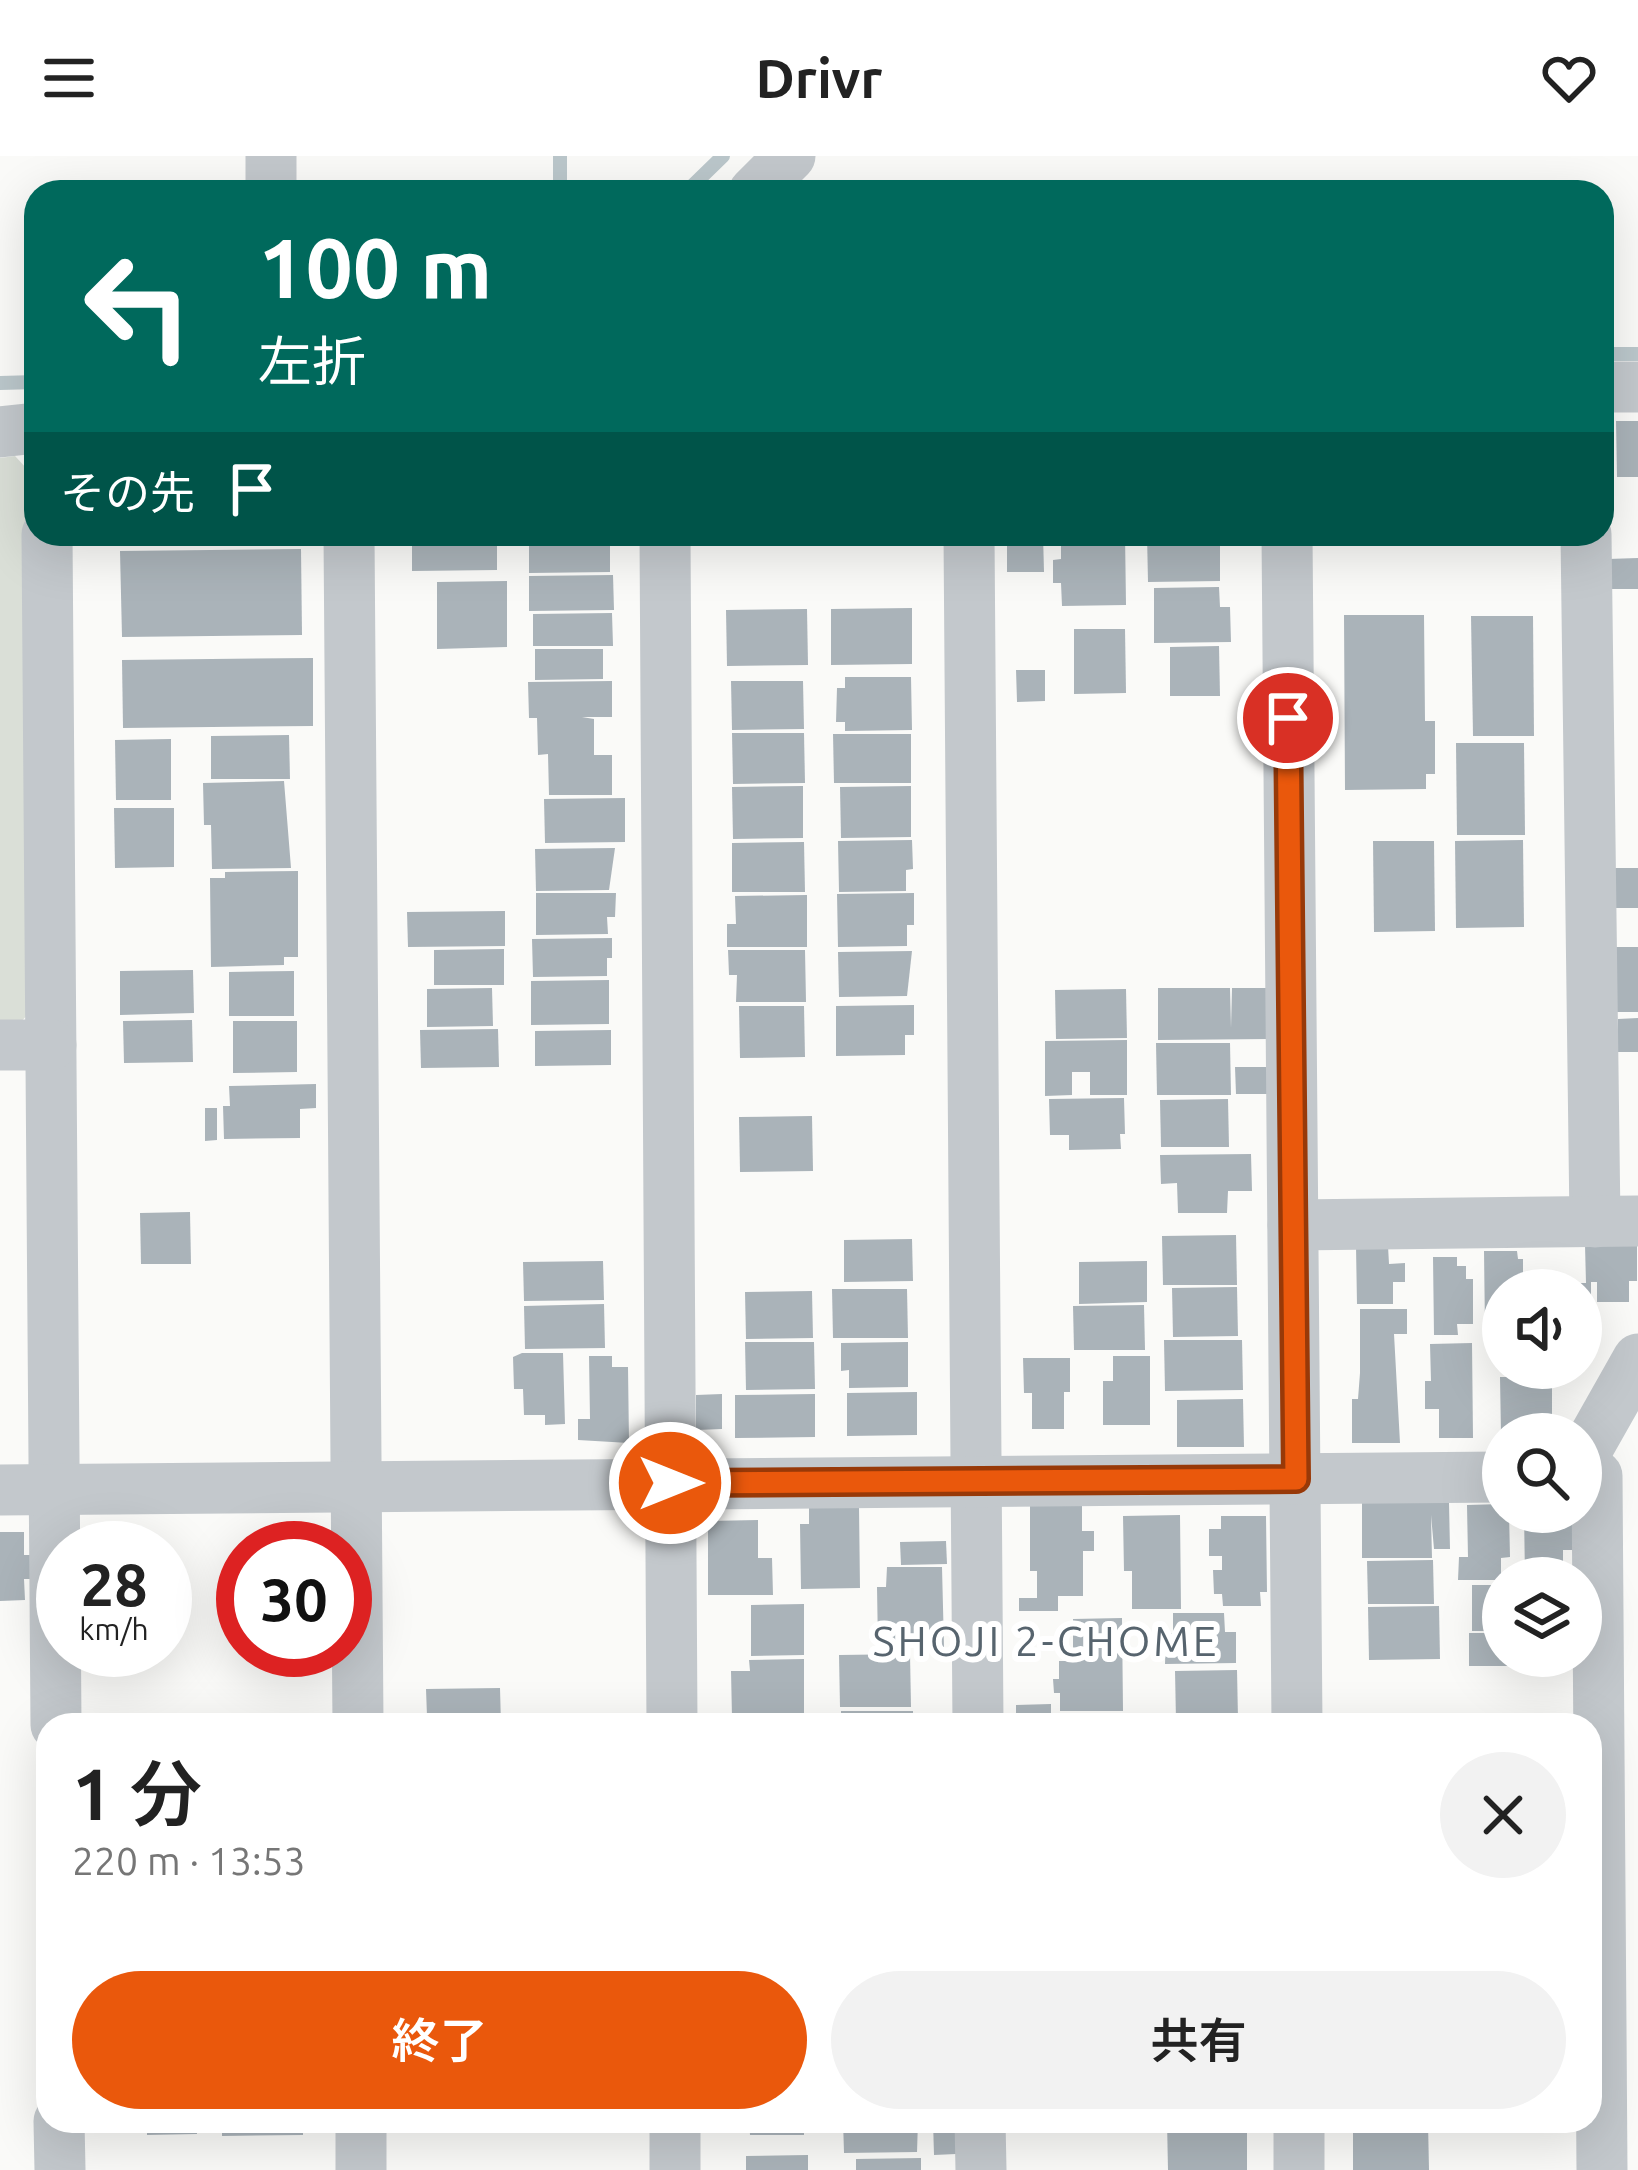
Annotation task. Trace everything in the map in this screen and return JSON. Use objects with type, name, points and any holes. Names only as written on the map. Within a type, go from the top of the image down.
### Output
[{"type":"street","points":[[766,180],[790,156]]},
{"type":"street","points":[[47,546],[56,1713]]},
{"type":"street","points":[[350,546],[358,1713]]},
{"type":"street","points":[[665,546],[672,1713]]},
{"type":"street","points":[[969,546],[977,1713]]},
{"type":"street","points":[[1287,546],[1297,1713]]},
{"type":"street","points":[[1293,1225],[1616,1221],[1587,546]]},
{"type":"street","points":[[0,1046],[51,1045]]},
{"type":"street","points":[[1602,1463],[1638,1359]]},
{"type":"street","points":[[0,1490],[1482,1477]]},
{"type":"street","points":[[1599,1533],[1600,1713]]},
{"type":"street","points":[[59,2133],[60,2170]]},
{"type":"street","points":[[361,2133],[362,2170]]},
{"type":"street","points":[[675,2133],[675,2170]]},
{"type":"street","points":[[980,2133],[981,2170]]},
{"type":"street","points":[[1299,2133],[1299,2170]]},
{"type":"street","points":[[1602,2133],[1602,2170]]},
{"type":"shaded area","points":[[15,456],[24,466],[28,546],[31,1011],[18,1025],[0,1025],[0,458]]},
{"type":"building","points":[[1616,421],[1638,421],[1638,477],[1617,477]]},
{"type":"building","points":[[412,546],[497,546],[497,570],[412,571]]},
{"type":"building","points":[[529,546],[610,546],[610,572],[529,573]]},
{"type":"building","points":[[1007,546],[1043,546],[1044,572],[1007,572]]},
{"type":"building","points":[[1061,546],[1125,546],[1126,605],[1062,606],[1061,583],[1053,583],[1053,560],[1061,559]]},
{"type":"building","points":[[1147,546],[1220,546],[1220,581],[1148,582]]},
{"type":"building","points":[[301,549],[302,635],[122,637],[120,551]]},
{"type":"building","points":[[1638,558],[1638,589],[1608,589],[1608,559]]},
{"type":"building","points":[[613,575],[614,610],[529,611],[529,576]]},
{"type":"building","points":[[507,581],[507,647],[437,649],[437,582]]},
{"type":"building","points":[[1219,587],[1220,607],[1230,607],[1231,642],[1154,643],[1154,588]]},
{"type":"building","points":[[912,608],[912,664],[831,665],[831,609]]},
{"type":"building","points":[[807,609],[808,665],[727,666],[726,610]]},
{"type":"building","points":[[612,613],[613,646],[533,646],[533,614]]},
{"type":"building","points":[[1344,615],[1424,615],[1425,721],[1435,721],[1435,774],[1426,774],[1426,789],[1345,790]]},
{"type":"building","points":[[1471,616],[1533,616],[1534,736],[1473,736]]},
{"type":"building","points":[[1074,629],[1125,629],[1126,693],[1074,694]]},
{"type":"building","points":[[1219,646],[1220,696],[1170,696],[1170,647]]},
{"type":"building","points":[[535,649],[603,649],[603,679],[535,680]]},
{"type":"building","points":[[313,658],[313,726],[123,728],[122,660]]},
{"type":"building","points":[[1016,670],[1045,670],[1045,701],[1017,702]]},
{"type":"building","points":[[845,677],[911,677],[912,730],[845,731],[845,722],[836,722],[837,688],[845,688]]},
{"type":"building","points":[[612,681],[612,717],[582,717],[594,719],[594,755],[612,755],[612,795],[549,795],[548,754],[538,755],[537,718],[529,718],[528,682]]},
{"type":"building","points":[[731,681],[803,681],[804,729],[732,730]]},
{"type":"building","points":[[732,733],[804,733],[805,783],[733,784]]},
{"type":"building","points":[[833,734],[911,734],[911,783],[834,783]]},
{"type":"building","points":[[289,735],[290,779],[211,779],[211,736]]},
{"type":"building","points":[[171,739],[171,800],[116,800],[115,740]]},
{"type":"building","points":[[1456,743],[1524,743],[1525,835],[1457,835]]},
{"type":"building","points":[[284,781],[291,868],[212,869],[203,783]]},
{"type":"building","points":[[803,786],[803,838],[733,839],[732,787]]},
{"type":"building","points":[[911,786],[911,837],[841,838],[840,787]]},
{"type":"building","points":[[625,798],[625,842],[545,843],[544,799]]},
{"type":"building","points":[[114,808],[174,808],[174,867],[115,868]]},
{"type":"building","points":[[912,840],[913,869],[906,870],[906,891],[839,892],[838,841]]},
{"type":"building","points":[[1523,840],[1524,927],[1456,928],[1455,841]]},
{"type":"building","points":[[1373,841],[1434,841],[1435,931],[1374,932]]},
{"type":"building","points":[[804,842],[805,892],[732,892],[732,843]]},
{"type":"building","points":[[615,848],[609,890],[536,891],[535,849]]},
{"type":"building","points":[[1613,868],[1638,868],[1638,908],[1613,908]]},
{"type":"building","points":[[298,871],[298,957],[284,957],[284,965],[211,967],[210,878],[225,878],[225,872]]},
{"type":"building","points":[[536,893],[616,893],[615,917],[607,917],[608,934],[536,935]]},
{"type":"building","points":[[914,893],[914,925],[907,925],[907,946],[838,947],[837,894]]},
{"type":"building","points":[[807,895],[807,947],[727,947],[727,924],[736,924],[735,896]]},
{"type":"building","points":[[505,911],[505,946],[408,947],[407,912]]},
{"type":"building","points":[[612,938],[607,976],[533,977],[532,939]]},
{"type":"building","points":[[1613,947],[1638,947],[1638,1012],[1613,1012]]},
{"type":"building","points":[[504,949],[504,985],[434,985],[434,950]]},
{"type":"building","points":[[728,950],[805,950],[806,1002],[736,1002],[737,975],[729,975]]},
{"type":"building","points":[[912,951],[907,996],[839,997],[838,952]]},
{"type":"building","points":[[193,970],[194,1013],[120,1015],[120,971]]},
{"type":"building","points":[[294,971],[294,1016],[229,1016],[229,972]]},
{"type":"building","points":[[609,980],[609,1024],[531,1025],[531,981]]},
{"type":"building","points":[[492,988],[493,1026],[427,1027],[427,989]]},
{"type":"building","points":[[1158,988],[1230,988],[1231,1028],[1232,988],[1269,988],[1270,1039],[1158,1040]]},
{"type":"building","points":[[1126,989],[1127,1038],[1056,1039],[1055,990]]},
{"type":"building","points":[[914,1005],[914,1035],[905,1035],[905,1055],[836,1056],[836,1006]]},
{"type":"building","points":[[739,1006],[804,1006],[805,1057],[740,1058]]},
{"type":"building","points":[[1638,1018],[1638,1052],[1618,1052],[1618,1019]]},
{"type":"building","points":[[192,1020],[193,1062],[124,1063],[123,1021]]},
{"type":"building","points":[[233,1021],[297,1021],[297,1072],[233,1073]]},
{"type":"building","points":[[498,1029],[499,1067],[421,1068],[420,1030]]},
{"type":"building","points":[[611,1030],[611,1065],[535,1066],[535,1031]]},
{"type":"building","points":[[1127,1040],[1127,1095],[1090,1095],[1090,1072],[1072,1072],[1072,1095],[1045,1096],[1045,1041]]},
{"type":"building","points":[[1156,1043],[1230,1043],[1231,1095],[1157,1095]]},
{"type":"building","points":[[1235,1067],[1269,1067],[1269,1094],[1236,1094]]},
{"type":"building","points":[[316,1084],[316,1108],[300,1109],[300,1138],[224,1139],[223,1106],[230,1106],[229,1086]]},
{"type":"building","points":[[1124,1098],[1121,1149],[1069,1150],[1069,1135],[1050,1135],[1049,1099]]},
{"type":"building","points":[[1228,1099],[1229,1147],[1161,1147],[1160,1100]]},
{"type":"building","points":[[205,1108],[217,1108],[217,1140],[205,1141]]},
{"type":"building","points":[[812,1116],[813,1171],[740,1172],[739,1117]]},
{"type":"building","points":[[1251,1154],[1252,1191],[1228,1191],[1227,1213],[1178,1213],[1177,1183],[1161,1184],[1160,1155]]},
{"type":"building","points":[[190,1212],[191,1264],[141,1264],[140,1213]]},
{"type":"building","points":[[1236,1235],[1237,1285],[1163,1285],[1162,1236]]},
{"type":"building","points":[[912,1239],[913,1281],[844,1282],[844,1240]]},
{"type":"building","points":[[1637,1244],[1637,1281],[1629,1281],[1629,1302],[1602,1302],[1602,1269],[1586,1269],[1585,1245]]},
{"type":"building","points":[[1356,1246],[1388,1246],[1389,1264],[1405,1263],[1405,1282],[1393,1282],[1393,1304],[1357,1304]]},
{"type":"building","points":[[1484,1251],[1517,1251],[1518,1259],[1523,1259],[1523,1269],[1484,1269]]},
{"type":"building","points":[[1433,1257],[1457,1257],[1457,1266],[1466,1266],[1466,1279],[1473,1279],[1473,1324],[1457,1324],[1458,1335],[1434,1335]]},
{"type":"building","points":[[603,1261],[604,1300],[524,1301],[523,1262]]},
{"type":"building","points":[[1147,1261],[1147,1302],[1079,1304],[1079,1262]]},
{"type":"building","points":[[1237,1287],[1238,1336],[1173,1337],[1172,1288]]},
{"type":"building","points":[[832,1289],[907,1289],[908,1338],[833,1338]]},
{"type":"building","points":[[812,1291],[813,1338],[746,1339],[745,1292]]},
{"type":"building","points":[[604,1304],[605,1348],[525,1349],[524,1306]]},
{"type":"building","points":[[1144,1305],[1145,1350],[1074,1350],[1073,1306]]},
{"type":"building","points":[[1360,1309],[1407,1309],[1407,1334],[1394,1334],[1400,1443],[1352,1443],[1352,1399],[1358,1399],[1360,1373]]},
{"type":"building","points":[[1164,1340],[1242,1340],[1243,1390],[1165,1391]]},
{"type":"building","points":[[745,1342],[814,1342],[815,1389],[746,1390]]},
{"type":"building","points":[[908,1342],[908,1387],[849,1388],[849,1370],[841,1371],[841,1343]]},
{"type":"building","points":[[1472,1343],[1473,1438],[1439,1438],[1439,1409],[1425,1409],[1425,1381],[1431,1381],[1430,1344]]},
{"type":"building","points":[[563,1353],[565,1424],[545,1425],[545,1415],[524,1415],[523,1389],[514,1389],[513,1357]]},
{"type":"building","points":[[589,1356],[612,1356],[612,1367],[628,1367],[629,1443],[578,1440],[578,1419],[590,1419]]},
{"type":"building","points":[[1113,1356],[1150,1356],[1150,1425],[1103,1425],[1103,1381],[1113,1381]]},
{"type":"building","points":[[1023,1358],[1070,1358],[1064,1429],[1032,1429],[1032,1393],[1024,1393]]},
{"type":"building","points":[[1500,1389],[1552,1389],[1552,1413],[1501,1413]]},
{"type":"building","points":[[917,1392],[917,1435],[847,1436],[847,1393]]},
{"type":"building","points":[[722,1394],[722,1429],[696,1430],[696,1395]]},
{"type":"building","points":[[815,1394],[815,1437],[735,1438],[735,1395]]},
{"type":"building","points":[[1243,1399],[1244,1447],[1177,1447],[1177,1400]]},
{"type":"building","points":[[1362,1501],[1449,1503],[1450,1549],[1434,1549],[1431,1515],[1432,1558],[1362,1558]]},
{"type":"building","points":[[1082,1503],[1082,1531],[1094,1531],[1094,1551],[1083,1551],[1083,1596],[1058,1596],[1058,1611],[1019,1611],[1019,1598],[1037,1598],[1037,1571],[1030,1571],[1030,1504]]},
{"type":"building","points":[[1467,1505],[1482,1505],[1482,1533],[1509,1533],[1510,1557],[1482,1557],[1482,1580],[1458,1580],[1459,1557],[1468,1557]]},
{"type":"building","points":[[809,1507],[859,1507],[860,1588],[801,1589],[800,1524],[809,1524]]},
{"type":"building","points":[[1180,1515],[1181,1609],[1132,1609],[1132,1571],[1124,1571],[1123,1516]]},
{"type":"building","points":[[1221,1516],[1266,1516],[1267,1592],[1260,1592],[1261,1606],[1223,1606],[1222,1594],[1214,1594],[1213,1570],[1222,1570],[1222,1556],[1209,1556],[1209,1529],[1221,1529]]},
{"type":"building","points":[[758,1520],[758,1558],[772,1558],[773,1595],[708,1595],[708,1521]]},
{"type":"building","points":[[0,1532],[24,1532],[24,1555],[33,1555],[32,1579],[24,1579],[25,1600],[0,1601]]},
{"type":"building","points":[[1524,1533],[1574,1533],[1574,1550],[1563,1550],[1563,1557],[1525,1557]]},
{"type":"building","points":[[946,1541],[947,1564],[901,1565],[900,1542]]},
{"type":"building","points":[[1433,1560],[1434,1604],[1368,1604],[1367,1561]]},
{"type":"building","points":[[887,1567],[942,1567],[944,1647],[878,1647],[877,1587],[886,1587]]},
{"type":"building","points":[[1472,1585],[1482,1585],[1482,1631],[1472,1631]]},
{"type":"building","points":[[804,1604],[804,1655],[751,1656],[751,1605]]},
{"type":"building","points":[[1439,1606],[1440,1659],[1369,1660],[1368,1607]]},
{"type":"building","points":[[1173,1613],[1224,1613],[1225,1632],[1236,1632],[1236,1663],[1165,1664],[1166,1633],[1173,1633]]},
{"type":"building","points":[[1122,1618],[1123,1711],[1060,1711],[1060,1693],[1054,1693],[1053,1679],[1059,1679],[1059,1661],[1073,1661],[1073,1619]]},
{"type":"building","points":[[1469,1633],[1482,1633],[1482,1666],[1469,1666]]},
{"type":"building","points":[[910,1654],[911,1707],[840,1707],[839,1655]]},
{"type":"building","points":[[804,1659],[804,1713],[732,1713],[731,1671],[750,1671],[749,1660]]},
{"type":"building","points":[[1237,1670],[1238,1713],[1176,1713],[1175,1671]]},
{"type":"building","points":[[500,1688],[501,1713],[427,1713],[426,1689]]},
{"type":"building","points":[[1051,1704],[1051,1713],[1016,1713],[1016,1705]]},
{"type":"building","points":[[841,1711],[913,1711],[913,1713]]},
{"type":"building","points":[[222,2133],[303,2133],[303,2135]]},
{"type":"building","points":[[750,2133],[804,2133],[804,2135]]},
{"type":"building","points":[[843,2133],[918,2133],[917,2152],[844,2153]]},
{"type":"building","points":[[933,2133],[956,2133],[956,2154],[934,2155]]},
{"type":"building","points":[[1167,2133],[1247,2133],[1247,2170],[1168,2170]]},
{"type":"building","points":[[1353,2133],[1428,2133],[1429,2170],[1353,2170]]},
{"type":"building","points":[[808,2155],[808,2170],[746,2170],[746,2156]]},
{"type":"building","points":[[921,2158],[921,2170],[856,2170],[856,2159]]},
{"type":"waterway","points":[[560,156],[560,180]]},
{"type":"waterway","points":[[698,180],[723,156]]},
{"type":"waterway","points":[[1614,354],[1638,354]]},
{"type":"waterway","points":[[0,383],[24,382]]},
{"type":"district","name":"SHOJI 2-CHOME","points":[[1046,1641]]},
{"type":"route","points":[[670,1483],[1296,1479],[1288,718]]}]
